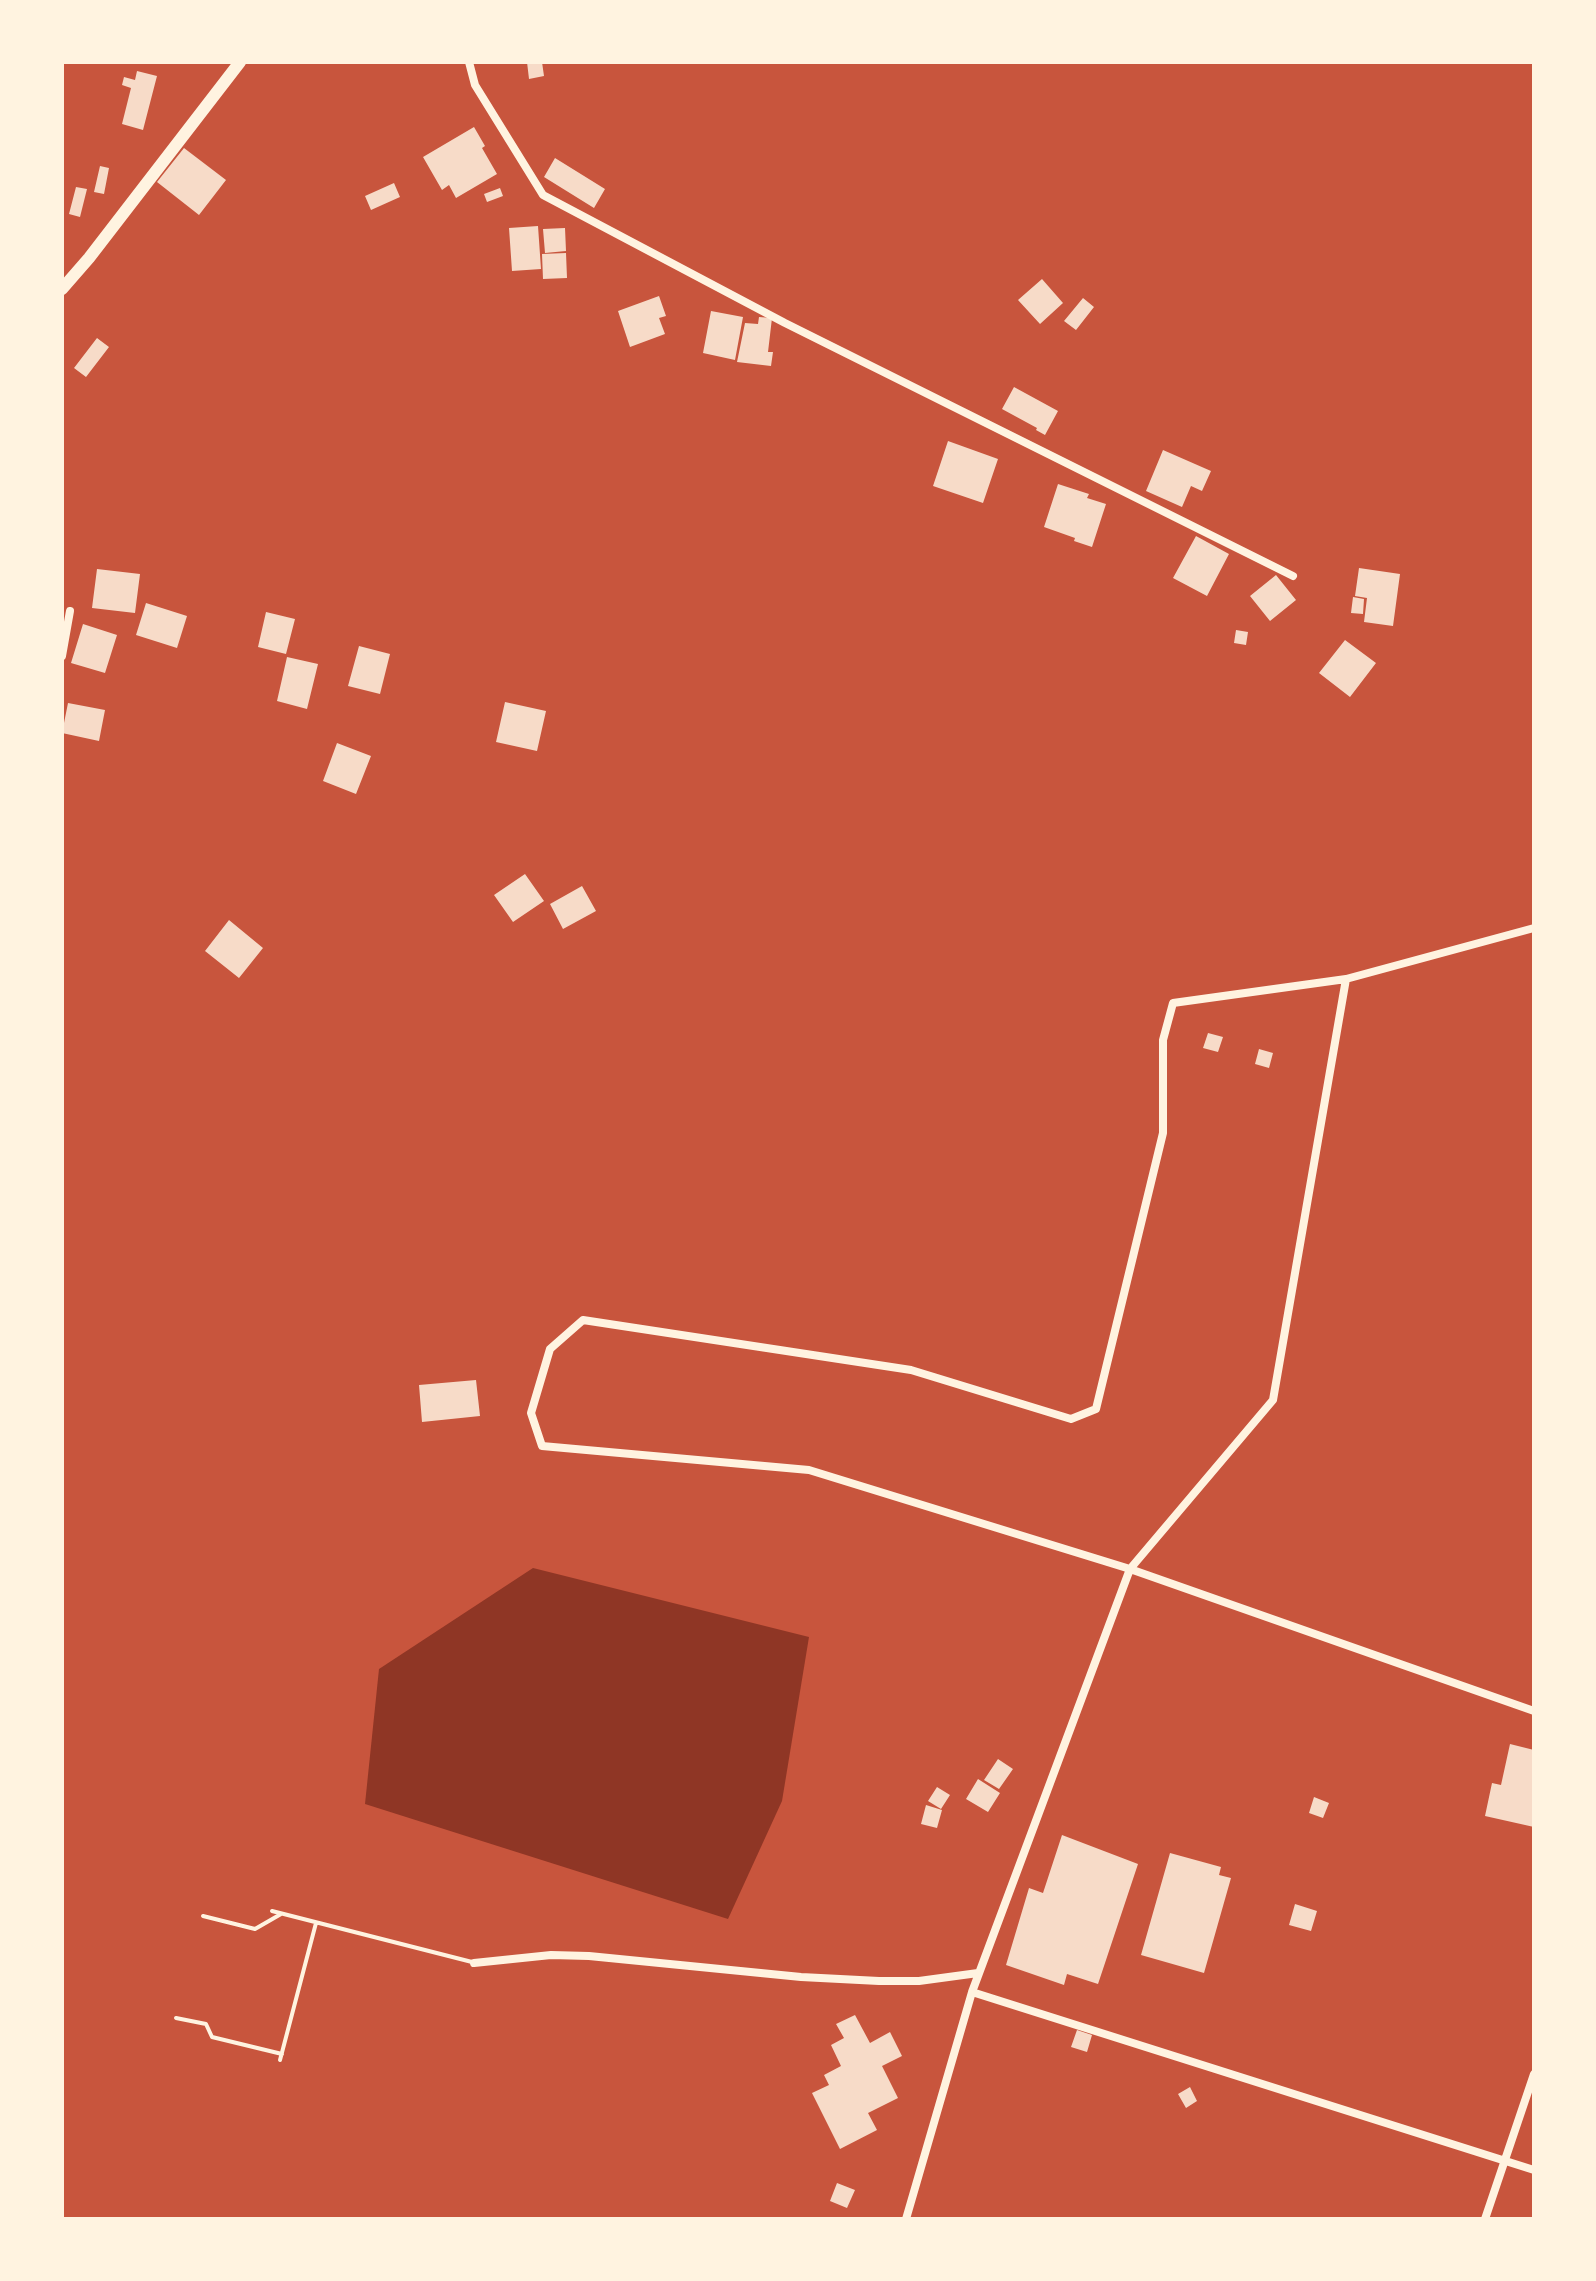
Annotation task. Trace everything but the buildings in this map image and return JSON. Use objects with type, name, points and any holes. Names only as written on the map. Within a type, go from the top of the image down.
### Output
[{"type":"main road","points":[[62,289],[240,62]]},
{"type":"street","points":[[469,62],[475,85],[543,195],[785,323],[1293,576]]},
{"type":"street","points":[[62,656],[70,611]]},
{"type":"street","points":[[1534,928],[1346,979],[1173,1003],[1163,1040],[1163,1133],[1096,1409],[1071,1419],[911,1370],[583,1320],[550,1349],[531,1413],[542,1446],[809,1470],[1130,1569],[1534,1711]]},
{"type":"street","points":[[906,2219],[978,1973],[1130,1569],[1273,1400],[1346,979]]},
{"type":"street","points":[[474,1963],[551,1955],[589,1956],[801,1977],[879,1981],[919,1981],[978,1973]]},
{"type":"street","points":[[972,1992],[1534,2170]]},
{"type":"street","points":[[1485,2219],[1534,2074]]},
{"type":"lane","points":[[272,1911],[474,1963]]},
{"type":"lane","points":[[203,1916],[255,1929],[281,1914]]},
{"type":"lane","points":[[176,2018],[206,2024],[212,2037],[281,2057],[316,1923]]},
{"type":"shaded area","points":[[533,1568],[809,1637],[782,1801],[728,1919],[365,1804],[379,1669]]}]
